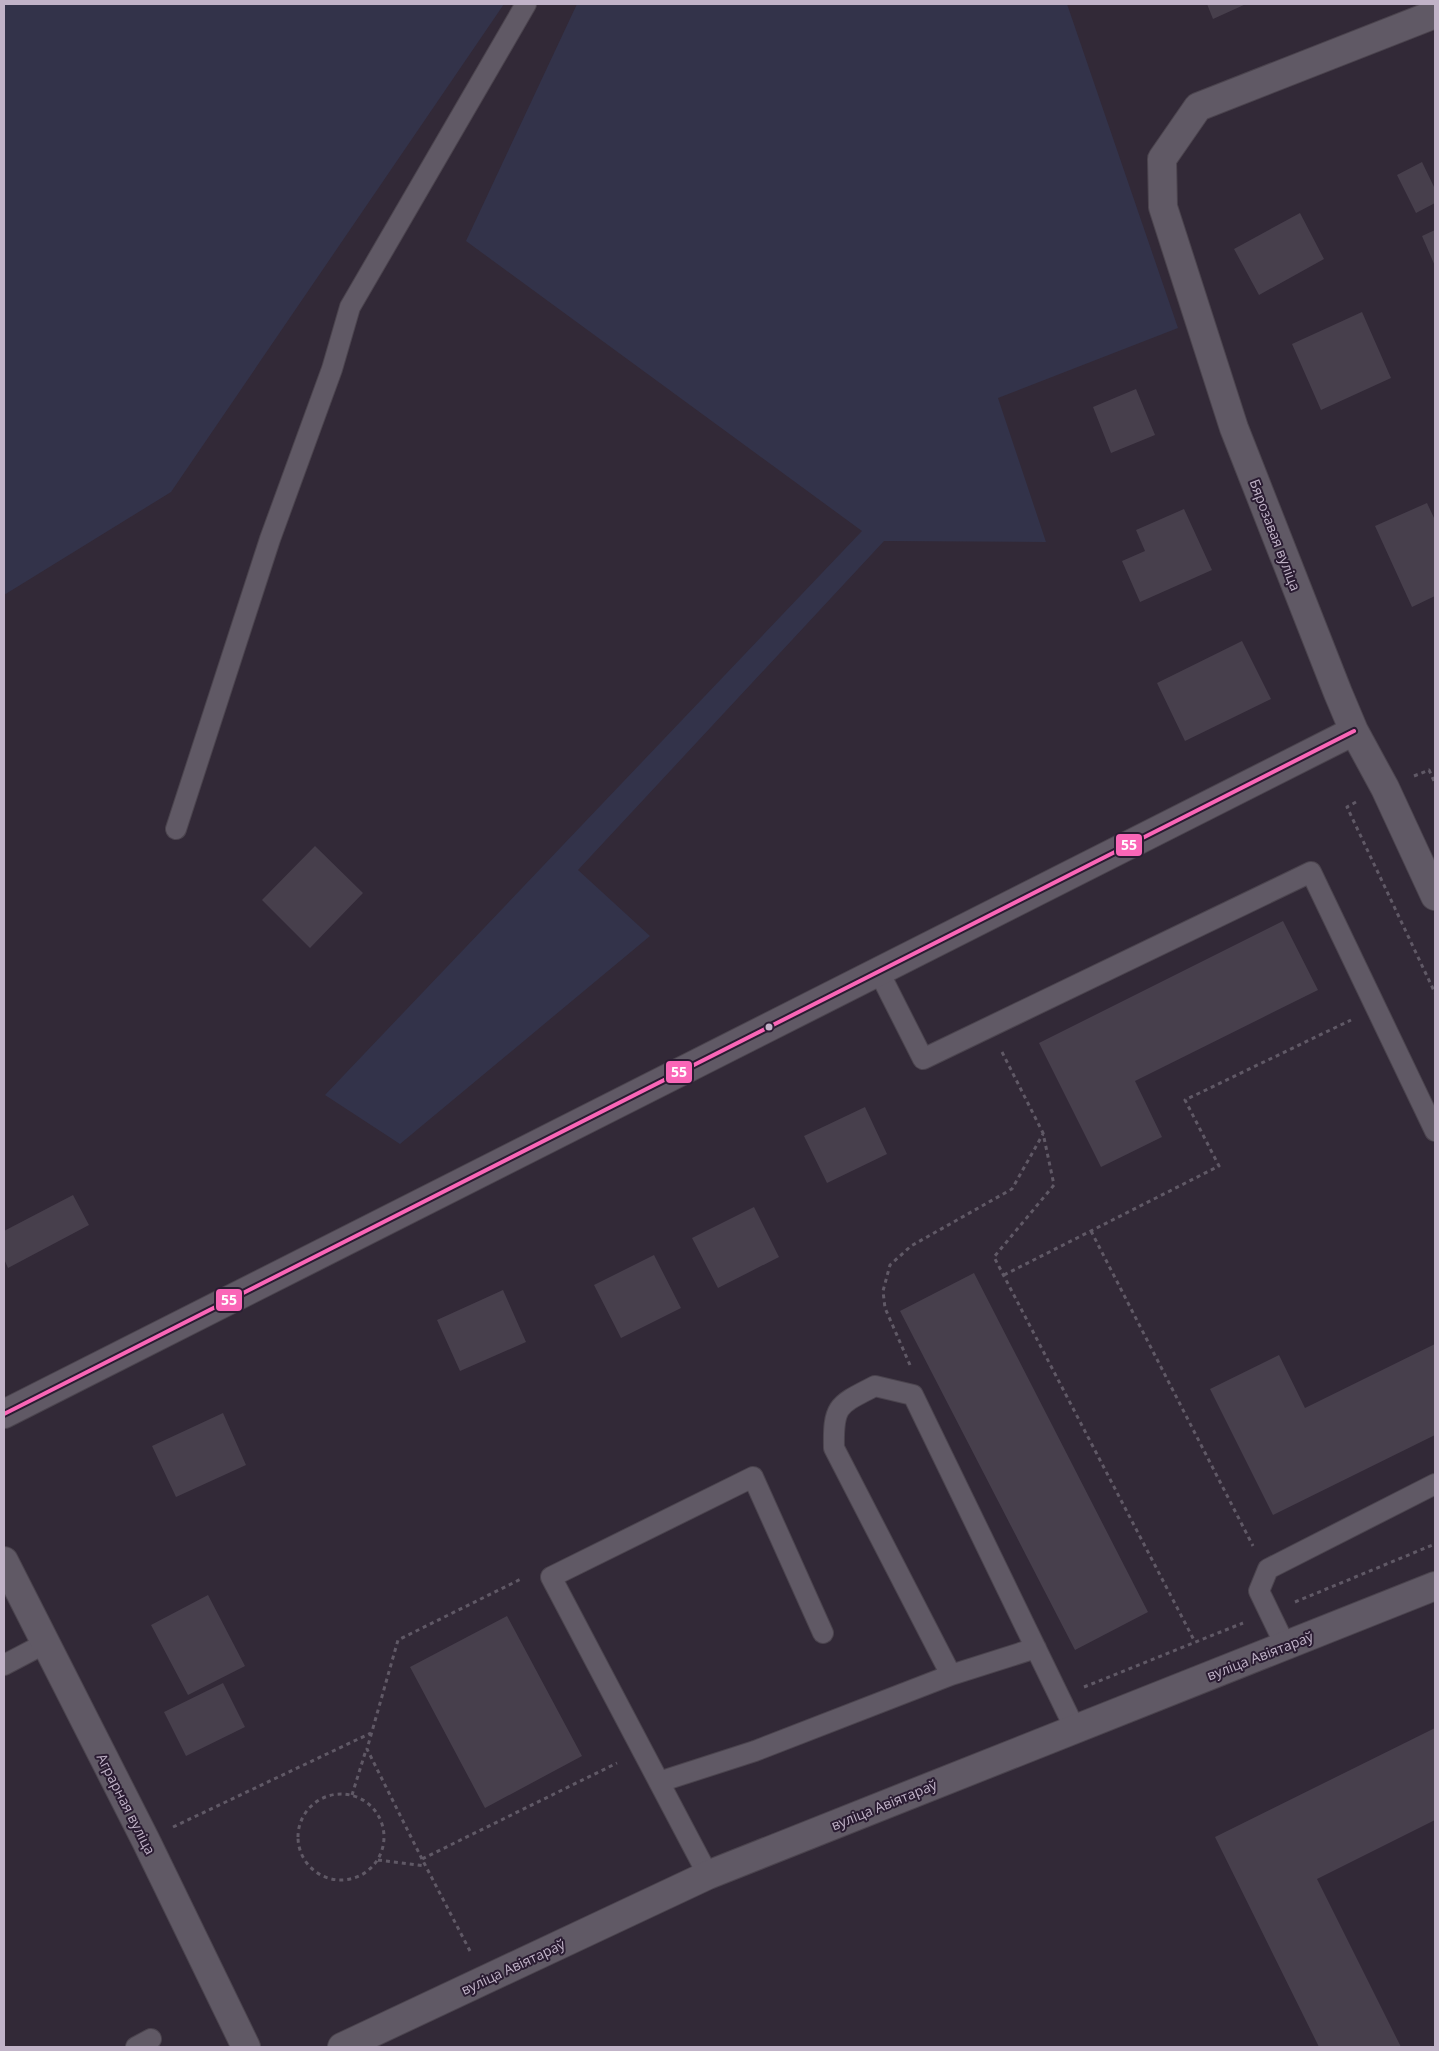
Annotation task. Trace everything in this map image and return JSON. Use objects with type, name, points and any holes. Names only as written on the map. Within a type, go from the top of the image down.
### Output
[{"type":"street","name":"Бярозавая вуліца","points":[[1435,14],[1198,106],[1162,160],[1163,207],[1234,428],[1306,616],[1354,731],[1385,788],[1435,896]]},
{"type":"street","points":[[4,1414],[878,970],[1354,731]]},
{"type":"street","name":"Аграрная вуліца","points":[[4,1562],[44,1644],[146,1840],[246,2047]]},
{"type":"street","name":"вуліца Авіятараў","points":[[342,2047],[708,1876],[1435,1586]]},
{"type":"lane","points":[[176,829],[270,538],[332,369],[350,307],[526,4]]},
{"type":"lane","points":[[878,970],[923,1059],[1311,872],[1435,1131]]},
{"type":"lane","points":[[951,1675],[834,1448],[833,1422],[843,1402],[875,1386],[913,1395],[1075,1729]]},
{"type":"lane","points":[[708,1876],[551,1577],[752,1477],[823,1632]]},
{"type":"lane","points":[[1286,1647],[1258,1591],[1268,1569],[1435,1484]]},
{"type":"lane","points":[[4,1666],[44,1644]]},
{"type":"lane","points":[[659,1782],[755,1750],[951,1675],[1036,1648]]},
{"type":"path","points":[[1429,770],[1435,783]]},
{"type":"path","points":[[1004,1275],[1219,1166],[1185,1100],[1376,1008]]},
{"type":"path","points":[[1003,1042],[1001,1051],[1044,1133],[1054,1185],[994,1257],[1194,1642]]},
{"type":"path","points":[[912,1370],[885,1308],[883,1291],[890,1265],[911,1246],[1012,1189],[1044,1133]]},
{"type":"path","points":[[1091,1231],[1257,1553]]},
{"type":"path","points":[[352,1795],[398,1640],[526,1576]]},
{"type":"path","points":[[146,1840],[371,1733]]},
{"type":"path","points":[[367,1749],[484,1980]]},
{"type":"path","points":[[422,1859],[643,1751]]},
{"type":"path","points":[[344,1793],[352,1795],[370,1804],[379,1815],[384,1829],[385,1843],[378,1860],[372,1868],[359,1877],[346,1880],[331,1879],[318,1874],[307,1864],[300,1851],[298,1837],[300,1823],[307,1810],[317,1800],[330,1794],[344,1793]]},
{"type":"path","points":[[378,1860],[426,1866]]},
{"type":"shaded area","points":[[4,4],[504,4],[171,492],[4,595]]},
{"type":"shaded area","points":[[577,4],[1067,4],[1178,328],[998,398],[1046,542],[884,541],[578,870],[650,936],[400,1144],[325,1095],[862,531],[466,241]]},
{"type":"building","points":[[1207,4],[1246,4],[1213,19]]},
{"type":"building","points":[[1422,162],[1435,189],[1435,203],[1416,213],[1397,175]]},
{"type":"building","points":[[1300,213],[1324,259],[1259,295],[1234,249]]},
{"type":"building","points":[[1435,230],[1435,266],[1422,236]]},
{"type":"building","points":[[1362,312],[1391,378],[1321,410],[1292,344]]},
{"type":"building","points":[[1136,389],[1155,435],[1111,453],[1093,407]]},
{"type":"building","points":[[1427,503],[1435,520],[1435,596],[1412,607],[1375,526]]},
{"type":"building","points":[[1184,509],[1212,570],[1140,602],[1122,561],[1145,551],[1136,530]]},
{"type":"building","points":[[1242,641],[1271,699],[1185,741],[1157,683]]},
{"type":"building","points":[[315,846],[363,893],[310,948],[262,900]]},
{"type":"building","points":[[1283,921],[1318,990],[1135,1081],[1162,1137],[1101,1167],[1039,1043]]},
{"type":"building","points":[[865,1107],[887,1154],[827,1183],[804,1136]]},
{"type":"building","points":[[73,1195],[89,1225],[8,1268],[4,1259],[4,1231]]},
{"type":"building","points":[[754,1207],[779,1257],[718,1288],[692,1238]]},
{"type":"building","points":[[654,1255],[681,1308],[621,1338],[594,1285]]},
{"type":"building","points":[[974,1273],[1148,1612],[1075,1650],[900,1311]]},
{"type":"building","points":[[503,1290],[526,1342],[460,1371],[437,1320]]},
{"type":"building","points":[[1435,1344],[1435,1435],[1273,1515],[1210,1389],[1279,1355],[1305,1408]]},
{"type":"building","points":[[223,1413],[246,1465],[176,1497],[152,1446]]},
{"type":"building","points":[[208,1595],[245,1666],[188,1695],[151,1625]]},
{"type":"building","points":[[507,1616],[582,1756],[485,1808],[410,1667]]},
{"type":"building","points":[[223,1683],[245,1727],[186,1756],[164,1712]]},
{"type":"building","points":[[1435,1728],[1435,1820],[1317,1879],[1401,2047],[1319,2047],[1215,1837]]},
{"type":"transit line","name":"55","points":[[4,1414],[1354,731]]}]
